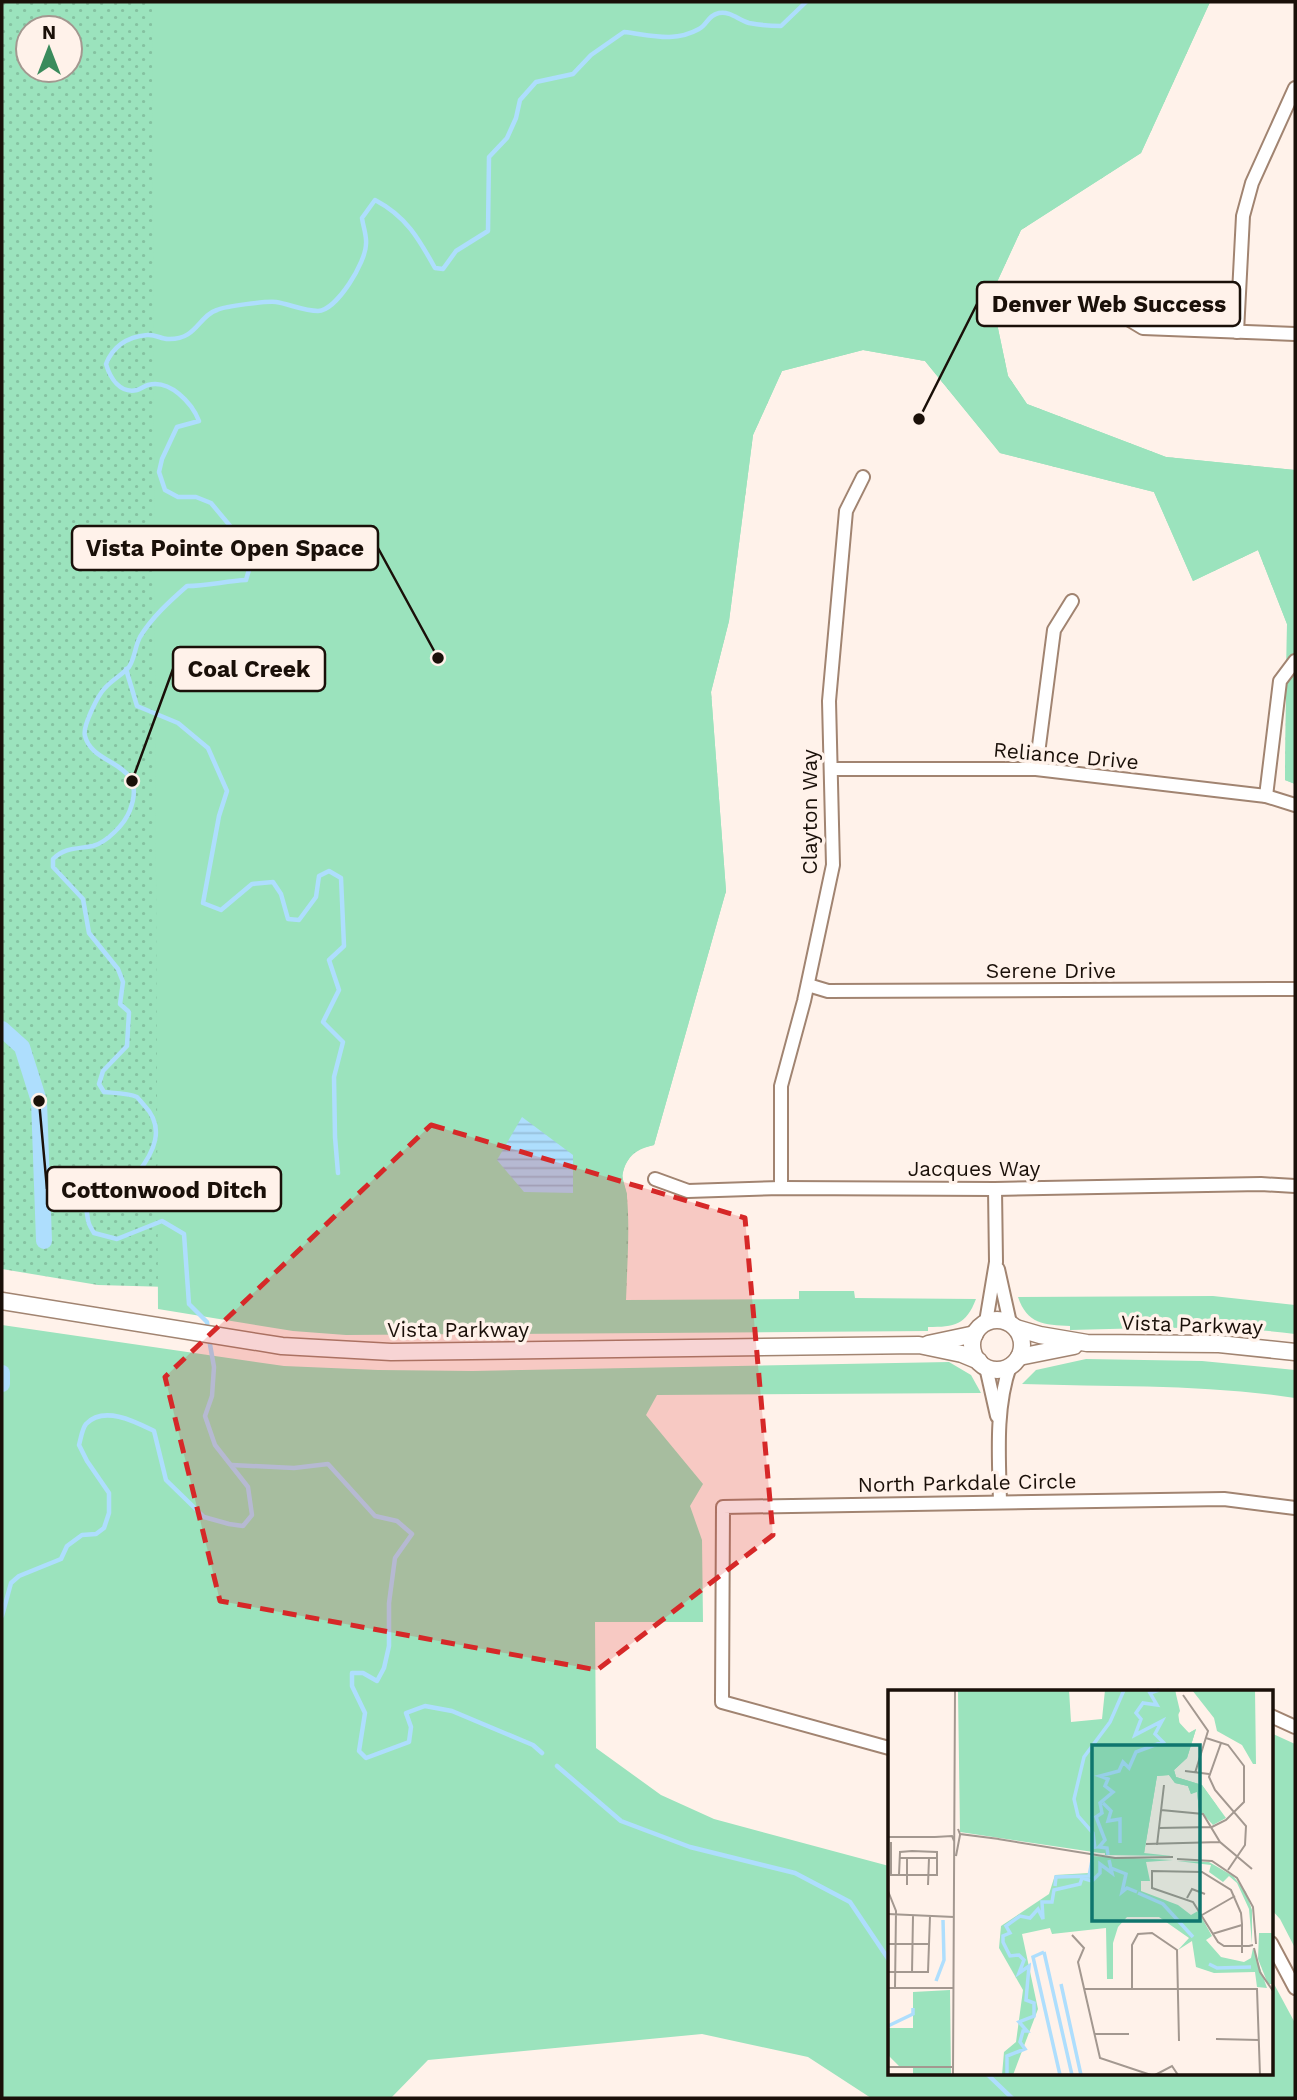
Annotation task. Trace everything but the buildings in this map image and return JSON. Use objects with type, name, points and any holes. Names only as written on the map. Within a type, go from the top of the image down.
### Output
[{"type":"street","points":[[1237,332],[1243,216],[1252,183],[1295,88]]},
{"type":"street","points":[[1118,313],[1143,328],[1295,334]]},
{"type":"street","name":"Clayton Way","points":[[781,1188],[781,1086],[807,985],[833,865],[829,701],[846,511],[863,477]]},
{"type":"street","points":[[1036,769],[1054,630],[1072,601]]},
{"type":"street","points":[[1266,796],[1280,681],[1295,661]]},
{"type":"street","name":"Reliance Drive","points":[[831,769],[1036,769],[1266,796],[1295,805]]},
{"type":"street","name":"Serene Drive","points":[[807,985],[828,991],[1295,989]]},
{"type":"street","name":"Jacques Way","points":[[655,1179],[688,1191],[1261,1184],[1295,1186]]},
{"type":"street","points":[[995,1189],[996,1262],[981,1328],[973,1348],[982,1364],[1000,1430]]},
{"type":"street","points":[[996,1262],[1013,1325],[1022,1342],[1005,1380],[1000,1430],[1000,1502]]},
{"type":"street","name":"Vista Parkway","points":[[2,1301],[282,1346],[391,1352],[919,1346],[942,1349],[982,1364]]},
{"type":"street","points":[[981,1328],[995,1320],[1013,1325]]},
{"type":"street","name":"Vista Parkway","points":[[1013,1325],[1054,1338],[1087,1343],[1219,1344],[1295,1352]]},
{"type":"street","name":"Vista Parkway","points":[[919,1346],[981,1328]]},
{"type":"street","name":"Vista Parkway","points":[[1015,1361],[1087,1343]]},
{"type":"street","points":[[982,1364],[1002,1369],[1015,1361]]},
{"type":"street","name":"North Parkdale Circle","points":[[888,1748],[722,1702],[723,1507],[1224,1499],[1295,1508]]},
{"type":"street","points":[[1272,1716],[1295,1727]]},
{"type":"street","points":[[1272,1944],[1295,1989]]},
{"type":"highlighted area","points":[[431,1125],[745,1218],[773,1535],[597,1670],[220,1601],[165,1377]]},
{"type":"green space","points":[[2,2],[1210,2],[1141,153],[1021,230],[991,295],[1008,376],[1027,404],[1166,457],[1295,470],[1295,784],[1285,780],[1287,624],[1258,550],[1193,581],[1154,492],[1000,453],[925,361],[863,350],[782,371],[753,435],[729,621],[711,692],[726,891],[654,1145],[633,1154],[623,1170],[628,1222],[626,1300],[98,1285],[2,1269]]},
{"type":"green space","points":[[152,2],[1210,2],[1141,153],[1021,230],[991,295],[1008,376],[1027,404],[1166,457],[1295,470],[1295,784],[1285,780],[1287,624],[1258,550],[1193,581],[1154,492],[1000,453],[925,361],[863,350],[782,371],[753,435],[729,621],[711,692],[726,891],[654,1145],[632,1154],[622,1176],[627,1194],[626,1300],[799,1299],[799,1291],[854,1291],[855,1298],[976,1299],[968,1314],[958,1323],[928,1327],[928,1331],[346,1335],[293,1331],[158,1309]]},
{"type":"green space","points":[[1213,1296],[1295,1305],[1295,1334],[1211,1328],[1070,1330],[1070,1326],[1044,1324],[1032,1318],[1026,1313],[1018,1297]]},
{"type":"green space","points":[[2,1325],[284,1366],[378,1370],[473,1371],[949,1362],[971,1375],[981,1393],[657,1395],[646,1415],[703,1484],[690,1506],[702,1540],[703,1622],[595,1622],[596,1748],[661,1795],[714,1819],[888,1866],[888,2076],[1272,2076],[1274,1984],[1295,2023],[1295,2098],[871,2098],[808,2057],[702,2034],[428,2060],[391,2098],[2,2098]]},
{"type":"green space","points":[[1086,1359],[1202,1361],[1295,1370],[1295,1398],[1193,1388],[1022,1384],[1036,1370]]},
{"type":"green space","points":[[1272,1733],[1295,1744],[1295,1948],[1280,1919],[1272,1910]]},
{"type":"water","points":[[522,1117],[573,1155],[573,1193],[524,1192],[497,1160]]},
{"type":"waterway","points":[[208,1331],[207,1322],[189,1304],[184,1234],[162,1221],[117,1239],[94,1233],[89,1223],[81,1192],[81,1182],[85,1175],[100,1170],[137,1174],[152,1149],[156,1131],[151,1114],[137,1097],[104,1092],[99,1084],[103,1071],[127,1046],[129,1012],[120,1004],[123,982],[118,969],[89,933],[83,899],[53,867],[53,859],[67,850],[93,846],[104,841],[120,826],[130,810],[134,794],[132,782],[118,766],[98,754],[85,736],[88,719],[102,692],[129,667],[145,630],[187,586],[246,580],[253,556],[251,546],[236,533],[211,503],[196,497],[178,497],[165,490],[159,472],[177,427],[199,421],[186,400],[172,389],[156,384],[138,390],[126,390],[113,379],[106,364],[117,347],[127,340],[147,335],[165,339],[185,336],[205,317],[222,308],[271,302],[313,311],[326,309],[342,294],[361,262],[366,241],[362,218],[375,200],[403,221],[435,268],[443,269],[456,251],[488,231],[489,157],[507,138],[520,100],[536,82],[573,74],[591,55],[624,32],[662,37],[681,36],[699,29],[719,13],[731,14],[749,23],[781,26],[806,2]]},
{"type":"waterway","points":[[126,669],[137,706],[178,723],[208,748],[227,791],[219,816],[203,903],[221,910],[252,884],[273,882],[281,894],[288,919],[299,920],[316,897],[319,876],[329,871],[341,878],[344,946],[329,960],[339,990],[323,1022],[343,1042],[334,1077],[338,1173]]},
{"type":"waterway","points":[[2,1029],[22,1047],[39,1101],[44,1241]]},
{"type":"waterway","points":[[2,1616],[11,1583],[19,1576],[61,1559],[67,1546],[82,1535],[96,1534],[104,1528],[109,1513],[109,1493],[79,1445],[86,1424],[93,1418],[111,1415],[154,1431],[166,1480],[204,1517],[243,1526],[252,1515],[248,1487],[215,1445],[205,1416],[212,1396],[214,1367],[209,1339]]},
{"type":"waterway","points":[[2,1373],[2,1384]]},
{"type":"waterway","points":[[232,1465],[294,1468],[328,1464],[375,1516],[397,1521],[412,1534],[395,1558],[389,1603],[389,1646],[384,1668],[377,1681],[363,1673],[352,1673],[352,1686],[365,1713],[359,1751],[366,1758],[409,1742],[411,1727],[406,1713],[425,1706],[452,1711],[533,1745],[542,1753]]},
{"type":"waterway","points":[[557,1766],[621,1821],[690,1847],[795,1873],[850,1902],[888,1959]]},
{"type":"waterway","points":[[989,2076],[1012,2098]]},
{"type":"place","name":"Denver Web Success","points":[[919,419]]},
{"type":"place","name":"Vista Pointe Open Space","points":[[438,658]]},
{"type":"place","name":"Coal Creek","points":[[132,781]]},
{"type":"place","name":"Cottonwood Ditch","points":[[39,1101]]}]
